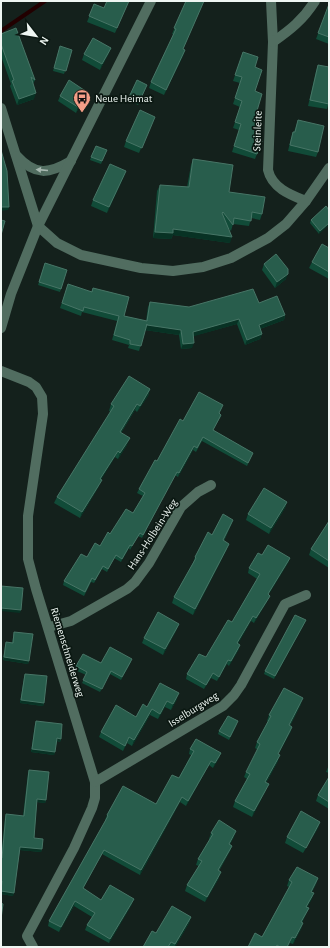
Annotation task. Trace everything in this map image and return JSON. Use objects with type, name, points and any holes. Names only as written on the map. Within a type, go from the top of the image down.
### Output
[{"type":"street","points":[[1,328],[11,294],[38,226],[151,1]]},
{"type":"street","name":"Steinleite","points":[[271,1],[273,42],[268,170],[269,175],[282,190],[306,201]]},
{"type":"street","points":[[273,42],[297,25],[315,1]]},
{"type":"street","points":[[1,108],[38,226],[57,243],[81,255],[141,268],[173,271],[203,267],[232,258],[268,238],[286,224],[306,201],[329,168]]},
{"type":"street","points":[[16,154],[24,164],[44,172],[59,168],[71,161]]},
{"type":"street","name":"Riemenschneiderweg","points":[[1,371],[29,382],[36,387],[42,397],[43,414],[28,516],[28,559],[95,782],[95,798],[92,808],[74,848],[26,936],[33,947]]},
{"type":"street","name":"Hans-Holbein-Weg","points":[[49,627],[71,621],[127,589],[135,582],[149,563],[181,507],[198,492],[211,485]]},
{"type":"street","name":"Isselburgweg","points":[[95,782],[223,706],[241,685],[285,604],[306,595]]},
{"type":"building","points":[[107,1],[129,1],[117,28],[89,16],[94,4],[104,8]]},
{"type":"building","points":[[186,1],[204,1],[183,49],[185,50],[166,90],[151,82],[176,29],[174,28]]},
{"type":"building","points":[[329,4],[329,37],[318,33]]},
{"type":"building","points":[[16,28],[35,80],[31,77],[36,93],[19,99],[1,44],[1,34]]},
{"type":"building","points":[[93,38],[111,48],[102,64],[84,54]]},
{"type":"building","points":[[60,46],[72,50],[66,71],[54,68]]},
{"type":"building","points":[[243,52],[258,57],[255,67],[262,70],[255,91],[262,94],[256,114],[262,116],[254,138],[262,141],[257,154],[234,146],[241,124],[235,122],[242,101],[235,98],[242,77],[235,75]]},
{"type":"building","points":[[318,65],[329,67],[329,104],[310,100]]},
{"type":"building","points":[[69,80],[87,92],[78,107],[60,96]]},
{"type":"building","points":[[137,80],[147,85],[139,102],[129,97]]},
{"type":"building","points":[[140,110],[155,117],[142,148],[126,141]]},
{"type":"building","points":[[298,120],[324,126],[318,152],[290,145]]},
{"type":"building","points":[[96,146],[107,150],[102,161],[91,157]]},
{"type":"building","points":[[1,150],[7,171],[9,207],[1,207]]},
{"type":"building","points":[[193,159],[233,165],[229,192],[265,197],[262,214],[252,212],[251,221],[234,218],[233,225],[223,212],[222,213],[232,237],[173,229],[173,233],[155,232],[160,185],[189,187]]},
{"type":"building","points":[[110,164],[126,171],[109,207],[93,200]]},
{"type":"building","points":[[326,206],[329,210],[329,223],[320,231],[311,220]]},
{"type":"building","points":[[1,220],[5,221],[1,235]]},
{"type":"building","points":[[322,244],[329,248],[329,272],[312,262]]},
{"type":"building","points":[[276,254],[288,269],[288,274],[277,282],[264,264]]},
{"type":"building","points":[[45,263],[67,270],[61,289],[39,282]]},
{"type":"building","points":[[68,284],[92,292],[93,288],[129,297],[124,316],[147,321],[150,302],[189,307],[253,289],[259,303],[277,296],[285,315],[259,325],[262,334],[247,340],[239,319],[193,332],[194,343],[183,344],[181,330],[147,324],[141,346],[130,344],[130,340],[114,335],[119,316],[84,307],[83,311],[62,303]]},
{"type":"building","points":[[129,376],[150,389],[140,406],[137,404],[120,432],[130,438],[120,453],[118,451],[100,479],[102,480],[82,512],[57,497],[114,406],[111,404]]},
{"type":"building","points":[[199,392],[223,405],[219,413],[221,415],[213,430],[253,453],[248,463],[203,437],[197,448],[194,446],[179,473],[177,472],[143,535],[140,533],[132,546],[130,545],[122,559],[116,555],[108,569],[103,566],[95,580],[92,578],[85,592],[64,581],[81,554],[87,557],[95,543],[100,546],[108,532],[110,534],[126,509],[133,513],[145,493],[139,489],[155,460],[157,461],[180,419],[183,421]]},
{"type":"building","points":[[264,488],[287,502],[271,528],[248,514]]},
{"type":"building","points":[[223,514],[233,520],[223,540],[229,544],[195,609],[174,597],[196,558],[195,557],[208,532],[212,535]]},
{"type":"building","points":[[329,521],[329,561],[311,549]]},
{"type":"building","points":[[268,545],[290,558],[268,594],[270,596],[256,618],[253,616],[237,643],[240,645],[231,661],[228,660],[219,677],[213,673],[206,685],[187,674],[199,654],[206,657],[228,620],[232,622],[260,574],[249,568],[258,553],[262,555]]},
{"type":"building","points":[[1,586],[23,588],[21,610],[1,608]]},
{"type":"building","points":[[158,612],[179,624],[165,649],[144,638]]},
{"type":"building","points":[[295,615],[306,620],[275,676],[265,671]]},
{"type":"building","points":[[14,632],[33,634],[29,661],[4,657],[6,642],[13,643]]},
{"type":"building","points":[[110,647],[132,659],[122,677],[111,671],[102,689],[83,680],[87,672],[76,666],[83,654],[101,663]]},
{"type":"building","points":[[25,674],[47,676],[44,703],[21,700]]},
{"type":"building","points":[[160,683],[179,693],[173,704],[167,701],[160,714],[152,709],[134,740],[129,737],[125,746],[101,732],[116,705],[136,717],[143,704],[147,707]]},
{"type":"building","points":[[284,688],[303,698],[289,725],[292,727],[278,754],[280,755],[265,782],[269,784],[254,811],[235,801],[250,774],[246,772],[260,744],[257,742],[271,716],[269,715]]},
{"type":"building","points":[[228,716],[238,721],[230,737],[219,731]]},
{"type":"building","points":[[36,721],[62,724],[61,739],[57,738],[55,752],[32,749]]},
{"type":"building","points":[[196,739],[221,753],[215,763],[211,761],[188,801],[182,797],[141,870],[104,850],[83,888],[101,900],[110,885],[134,899],[110,939],[87,925],[95,913],[75,901],[61,927],[49,921],[108,816],[107,815],[123,786],[156,804],[172,775],[179,778],[194,751],[190,749]]},
{"type":"building","points":[[29,770],[49,772],[46,800],[37,799],[34,838],[43,839],[42,849],[20,847],[14,893],[1,891],[1,858],[6,814],[24,816]]},
{"type":"building","points":[[329,777],[329,802],[318,795]]},
{"type":"building","points":[[301,811],[320,822],[306,848],[287,837]]},
{"type":"building","points":[[219,820],[236,831],[229,844],[232,846],[218,870],[221,872],[207,897],[187,885],[202,861],[198,859],[213,834],[211,833]]},
{"type":"building","points":[[297,867],[318,878],[311,892],[314,893],[306,907],[309,908],[301,922],[303,923],[295,938],[292,937],[287,947],[280,947],[277,945],[276,947],[248,947],[255,933],[262,937],[292,882],[289,880]]},
{"type":"building","points":[[1,903],[3,904],[1,919]]},
{"type":"building","points":[[172,906],[191,917],[175,944],[171,942],[168,947],[143,947],[152,931],[156,933]]},
{"type":"waterway","points":[[1,31],[45,1]]},
{"type":"place","name":"Neue Heimat","points":[[82,113]]}]
